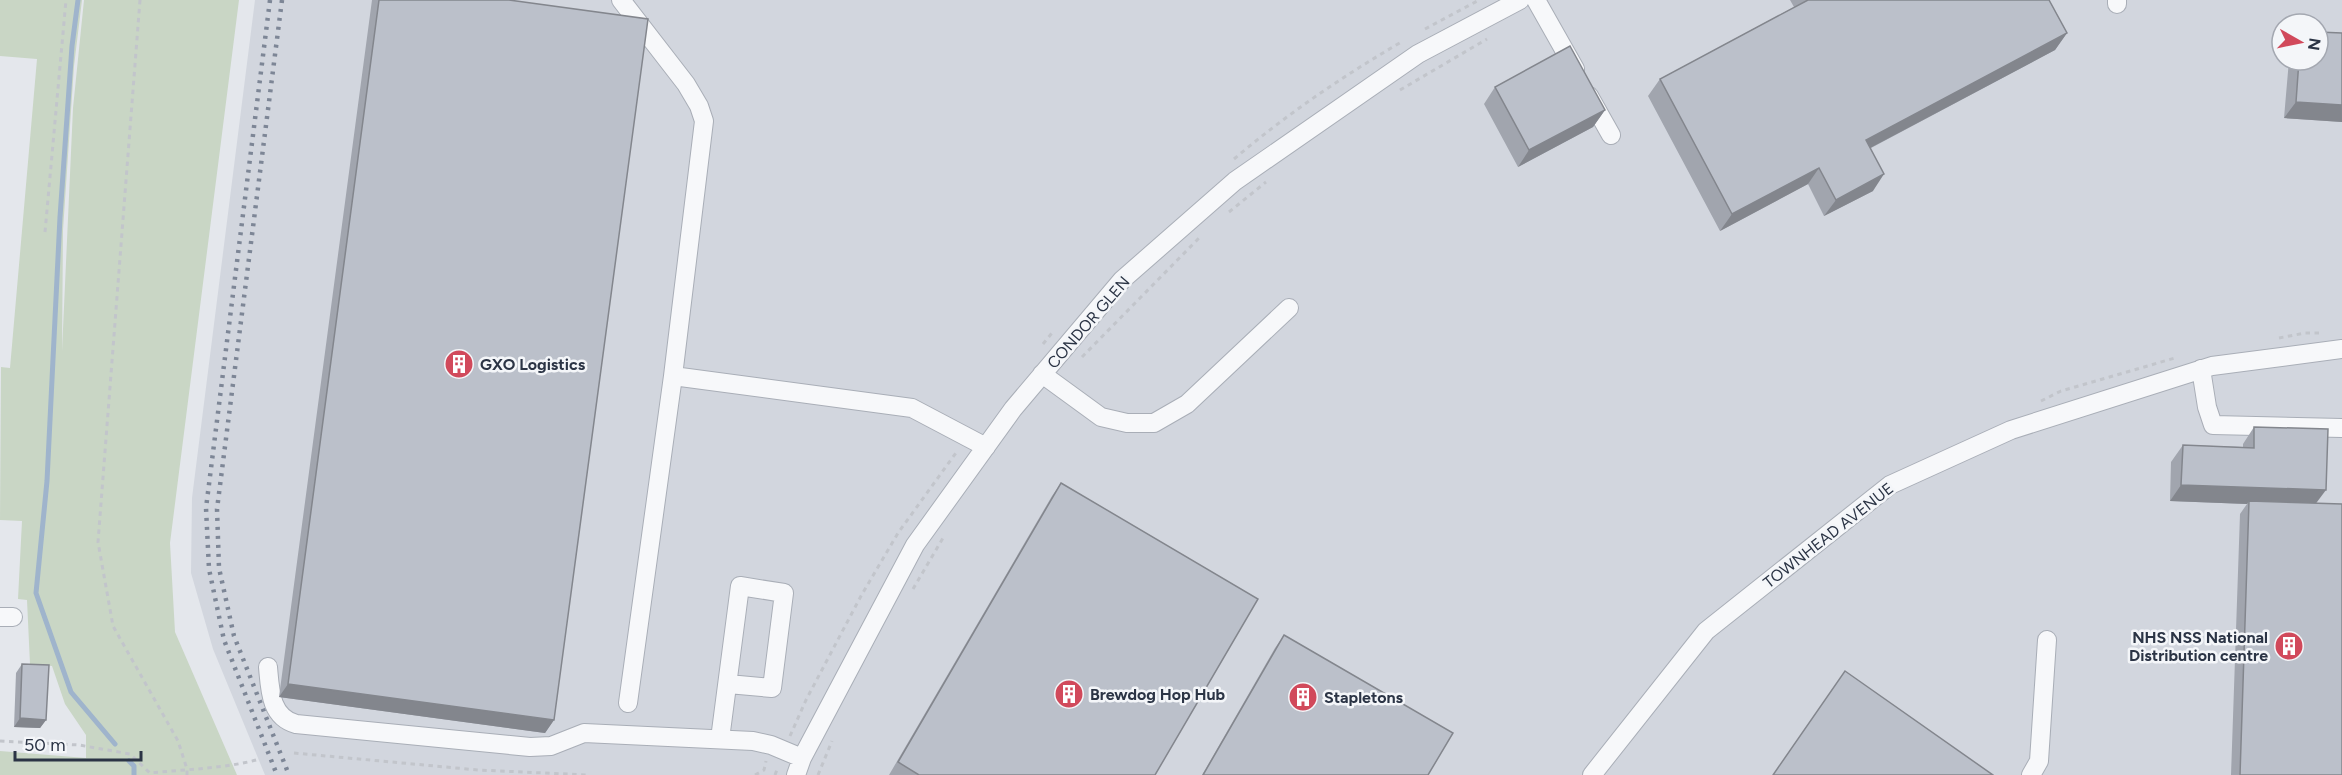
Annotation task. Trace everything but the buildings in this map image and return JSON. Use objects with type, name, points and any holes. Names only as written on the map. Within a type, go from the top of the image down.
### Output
[{"type":"street","points":[[621,0],[686,84],[699,106],[704,121],[673,376],[628,703]]},
{"type":"street","name":"CONDOR GLEN","points":[[799,767],[915,545],[1013,409],[1122,280],[1235,181],[1418,54],[1520,0]]},
{"type":"street","points":[[1536,0],[1611,135]]},
{"type":"street","points":[[1042,374],[1101,417],[1127,423],[1154,423],[1188,404],[1289,308]]},
{"type":"street","name":"TOWNHEAD AVENUE","points":[[1592,775],[1706,631],[1890,485],[2011,430],[2201,369],[2342,349]]},
{"type":"street","points":[[2201,369],[2207,407],[2213,425],[2342,428]]},
{"type":"street","points":[[673,376],[912,408],[986,447]]},
{"type":"street","points":[[720,739],[740,586],[784,593],[772,688],[728,684]]},
{"type":"street","points":[[2031,775],[2039,761],[2047,640]]},
{"type":"street","points":[[268,667],[270,691],[277,712],[285,721],[296,724],[530,747],[551,746],[584,733],[753,741],[771,745],[799,767]]},
{"type":"path","points":[[45,232],[66,0]]},
{"type":"path","points":[[140,0],[98,542],[113,626],[178,741],[187,769],[186,775]]},
{"type":"path","points":[[1393,94],[1493,36]]},
{"type":"path","points":[[1228,212],[1272,178]]},
{"type":"path","points":[[1080,359],[1204,233]]},
{"type":"path","points":[[2270,340],[2305,333],[2323,333]]},
{"type":"path","points":[[2032,405],[2061,391],[2179,358]]},
{"type":"path","points":[[909,596],[944,538]]},
{"type":"path","points":[[0,741],[79,746],[130,754],[150,773],[220,768],[260,759]]},
{"type":"path","points":[[818,775],[832,741]]},
{"type":"path","points":[[294,753],[478,770],[588,775]]},
{"type":"shaded area","points":[[255,0],[2342,0],[2342,775],[265,775],[213,649],[191,573],[192,498]]},
{"type":"green space","points":[[0,0],[82,0],[74,66],[63,230],[62,351],[73,108],[84,0],[239,0],[170,543],[175,632],[237,775],[0,775],[0,751],[86,758],[86,735],[65,704],[52,666],[30,664],[27,600],[18,599],[22,521],[0,520],[1,367],[10,368],[37,59],[0,56]]},
{"type":"waterway","points":[[78,0],[72,46],[60,217],[47,481],[36,593],[71,692],[115,744]]},
{"type":"waterway","points":[[129,761],[134,766],[134,775]]},
{"type":"railway","points":[[270,0],[206,508],[209,569],[224,640],[277,775]]},
{"type":"railway","points":[[282,0],[217,509],[219,568],[234,636],[289,775]]},
{"type":"place","name":"GXO Logistics","points":[[459,364]]},
{"type":"place","name":"NHS NSS National Distribution centre","points":[[2289,646]]},
{"type":"place","name":"Brewdog Hop Hub","points":[[1069,694]]},
{"type":"place","name":"Stapletons","points":[[1303,697]]}]
